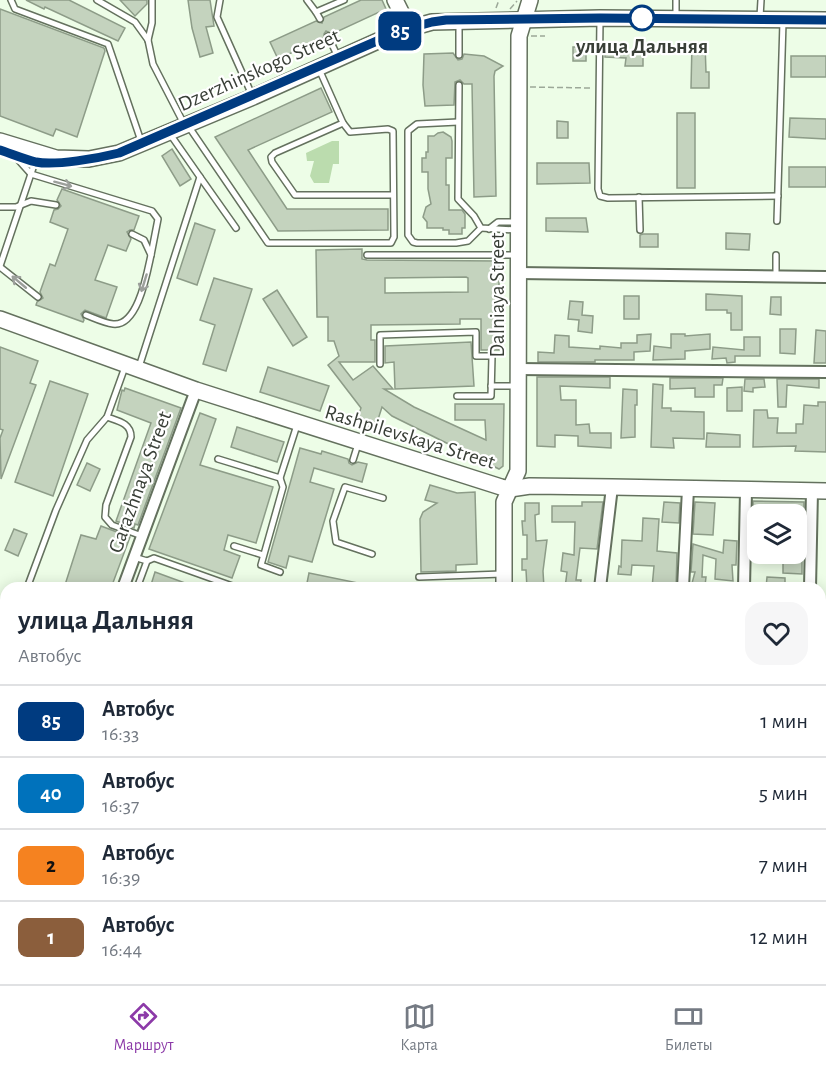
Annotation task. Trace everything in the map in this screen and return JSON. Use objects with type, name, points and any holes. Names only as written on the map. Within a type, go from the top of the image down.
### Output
[{"type":"street","points":[[395,0],[409,28]]},
{"type":"street","name":"Dalniaya Street","points":[[504,581],[504,502],[518,471],[519,36],[530,0]]},
{"type":"street","name":"Dzerzhinskogo Street","points":[[0,141],[42,155],[75,160],[102,158],[169,133],[409,28],[432,22],[600,18],[826,20]]},
{"type":"street","points":[[518,273],[826,277]]},
{"type":"street","name":"Rashpilevskaya Street","points":[[0,319],[196,390],[358,443],[510,489],[530,486],[819,491]]},
{"type":"street","points":[[518,369],[826,372]]},
{"type":"street","name":"Garazhnaya Street","points":[[125,582],[196,390]]},
{"type":"street","points":[[601,582],[612,487]]},
{"type":"street","points":[[683,582],[688,489]]},
{"type":"street","points":[[744,582],[746,491]]},
{"type":"street","points":[[811,582],[819,491]]},
{"type":"lane","points":[[11,0],[15,9],[108,44],[143,144]]},
{"type":"lane","points":[[97,0],[135,22],[148,40],[153,64],[186,125],[268,243],[391,243],[394,237],[393,131],[388,129],[350,132],[347,130],[318,68]]},
{"type":"lane","points":[[148,40],[152,23],[152,0]]},
{"type":"lane","points":[[220,0],[217,17],[253,97]]},
{"type":"lane","points":[[307,0],[320,19]]},
{"type":"lane","points":[[316,12],[344,0]]},
{"type":"lane","points":[[676,0],[676,18]]},
{"type":"lane","points":[[760,0],[760,19]]},
{"type":"lane","points":[[600,18],[598,189],[600,196],[608,198],[778,196]]},
{"type":"lane","points":[[459,20],[459,55]]},
{"type":"lane","points":[[777,221],[783,20]]},
{"type":"lane","points":[[328,36],[339,59]]},
{"type":"lane","points":[[459,84],[458,199],[474,216],[481,228]]},
{"type":"lane","points":[[458,122],[417,124],[408,131],[408,235],[413,242],[417,243],[456,243],[468,241],[481,228]]},
{"type":"lane","points":[[343,123],[272,155],[272,162],[293,193],[298,195],[393,195]]},
{"type":"lane","points":[[169,133],[236,228]]},
{"type":"lane","points":[[0,150],[35,162],[75,160]]},
{"type":"lane","points":[[14,155],[31,174],[152,211],[158,219],[140,298],[130,317],[121,323],[113,324],[86,315]]},
{"type":"lane","points":[[35,162],[0,266],[38,297]]},
{"type":"lane","points":[[29,582],[56,510],[87,440],[107,417],[132,368],[200,177]]},
{"type":"lane","points":[[639,197],[640,230]]},
{"type":"lane","points":[[0,207],[16,207],[31,201],[56,205]]},
{"type":"lane","points":[[489,229],[496,221],[518,226]]},
{"type":"lane","points":[[481,228],[518,226]]},
{"type":"lane","points":[[132,234],[144,240],[151,255]]},
{"type":"lane","points":[[367,255],[518,255]]},
{"type":"lane","points":[[776,255],[776,276]]},
{"type":"lane","points":[[380,364],[380,335],[476,332],[476,356],[492,356],[491,396],[456,396]]},
{"type":"lane","points":[[491,386],[518,386]]},
{"type":"lane","points":[[107,417],[128,426],[131,430],[131,437],[106,505],[105,517],[112,525],[142,536]]},
{"type":"lane","points":[[280,572],[261,565],[283,487],[280,478],[298,423]]},
{"type":"lane","points":[[353,460],[358,443]]},
{"type":"lane","points":[[218,459],[280,478]]},
{"type":"lane","points":[[348,478],[333,522],[336,542],[372,554]]},
{"type":"lane","points":[[345,487],[384,498]]},
{"type":"lane","points":[[234,546],[263,555]]},
{"type":"lane","points":[[134,557],[147,561],[154,558],[217,582]]},
{"type":"lane","points":[[139,582],[147,561]]},
{"type":"lane","points":[[419,577],[504,581]]},
{"type":"path","points":[[496,9],[499,0]]},
{"type":"path","points":[[509,10],[517,0]]},
{"type":"path","points":[[530,36],[545,36]]},
{"type":"path","points":[[529,87],[599,88]]},
{"type":"green space","points":[[332,141],[339,141],[339,164],[333,164],[329,183],[314,183],[310,176],[314,161],[307,161],[306,153]]},
{"type":"building","points":[[26,0],[69,0],[125,28],[118,41]]},
{"type":"building","points":[[120,0],[147,0],[147,4],[135,16]]},
{"type":"building","points":[[188,0],[210,0],[214,26],[206,27],[213,53],[200,57],[192,28]]},
{"type":"building","points":[[361,0],[382,0],[386,9],[332,34],[326,31],[324,38],[278,59],[270,42],[316,21],[322,23],[324,17]]},
{"type":"building","points":[[0,9],[104,48],[105,51],[77,137],[56,129],[53,136],[0,116]]},
{"type":"building","points":[[692,43],[705,43],[709,88],[691,88]]},
{"type":"building","points":[[605,46],[616,46],[616,51],[643,51],[643,66],[625,66],[626,58],[605,57]]},
{"type":"building","points":[[573,47],[586,47],[586,61],[573,61]]},
{"type":"building","points":[[453,53],[458,60],[462,59],[464,54],[484,56],[503,66],[495,71],[494,76],[496,196],[474,197],[472,84],[464,84],[460,80],[455,82],[454,105],[425,106],[424,54]]},
{"type":"building","points":[[791,56],[826,56],[826,77],[791,77]]},
{"type":"building","points":[[321,88],[332,112],[248,150],[287,209],[388,209],[388,230],[278,231],[215,137]]},
{"type":"building","points":[[677,113],[695,113],[695,188],[677,188]]},
{"type":"building","points":[[790,118],[826,119],[826,139],[789,137]]},
{"type":"building","points":[[557,121],[568,122],[568,138],[557,138]]},
{"type":"building","points":[[443,132],[451,137],[452,141],[452,158],[446,158],[449,210],[462,210],[465,214],[465,228],[462,228],[462,234],[449,234],[449,230],[443,230],[443,228],[427,228],[427,222],[423,217],[426,207],[431,204],[428,172],[422,172],[422,158],[426,158],[426,152],[428,152],[428,136]]},
{"type":"building","points":[[172,149],[191,179],[180,186],[162,156]]},
{"type":"building","points":[[537,163],[589,163],[590,183],[537,184]]},
{"type":"building","points":[[789,167],[826,167],[826,187],[789,187]]},
{"type":"building","points":[[62,189],[139,216],[134,230],[127,232],[131,239],[126,251],[108,245],[95,280],[117,287],[106,318],[85,310],[81,314],[83,322],[36,305],[43,298],[40,292],[50,264],[55,266],[68,229],[50,222],[54,210],[61,206],[57,200]]},
{"type":"building","points":[[546,218],[586,218],[588,232],[546,231]]},
{"type":"building","points":[[195,223],[215,230],[197,285],[177,278]]},
{"type":"building","points":[[726,233],[750,234],[749,250],[726,249]]},
{"type":"building","points":[[658,234],[658,247],[640,247],[640,235]]},
{"type":"building","points":[[362,249],[362,259],[367,260],[499,261],[499,350],[481,350],[481,319],[460,319],[460,324],[371,325],[371,340],[375,340],[375,362],[339,362],[353,380],[373,366],[393,389],[384,389],[414,407],[486,440],[485,420],[455,420],[455,404],[504,404],[503,466],[499,469],[392,416],[382,407],[375,429],[356,423],[361,408],[328,365],[339,356],[334,341],[328,341],[328,317],[317,317],[316,250]],"holes":[[[385,278],[468,278],[468,292],[385,293]]]},
{"type":"building","points":[[214,278],[252,289],[226,371],[203,364],[215,325],[200,320]]},
{"type":"building","points":[[277,290],[307,337],[293,346],[263,299]]},
{"type":"building","points":[[706,294],[742,296],[742,330],[731,330],[731,313],[727,313],[727,310],[706,310]]},
{"type":"building","points":[[624,296],[639,296],[639,319],[624,319]]},
{"type":"building","points":[[771,297],[781,297],[781,315],[770,314]]},
{"type":"building","points":[[570,301],[583,302],[582,315],[593,316],[592,333],[578,331],[579,320],[568,319]]},
{"type":"building","points":[[780,329],[796,329],[795,354],[780,353]]},
{"type":"building","points":[[816,330],[826,331],[826,363],[814,363]]},
{"type":"building","points":[[651,334],[650,351],[634,352],[634,360],[538,362],[538,352],[554,353],[555,335],[569,336],[569,347],[600,349],[600,346],[621,348],[621,343],[637,343],[637,335]]},
{"type":"building","points":[[671,334],[685,334],[685,336],[710,334],[710,349],[685,351],[685,359],[653,360],[654,346],[671,348]]},
{"type":"building","points":[[744,337],[760,337],[760,356],[735,356],[735,362],[727,363],[726,358],[712,359],[713,347],[744,350]]},
{"type":"building","points":[[471,342],[474,386],[395,389],[394,362],[385,363],[385,346]]},
{"type":"building","points":[[0,347],[38,361],[30,383],[36,385],[1,479],[0,438],[3,430],[0,429]]},
{"type":"building","points":[[268,367],[329,386],[320,411],[260,392]]},
{"type":"building","points":[[537,377],[610,377],[610,388],[560,386],[561,400],[576,400],[576,425],[589,424],[590,433],[611,433],[611,448],[578,446],[578,436],[555,435],[555,447],[537,446]]},
{"type":"building","points":[[670,378],[723,378],[722,385],[714,385],[714,397],[695,397],[695,388],[670,389]]},
{"type":"building","points":[[745,379],[764,379],[765,387],[753,388],[753,392],[744,391]]},
{"type":"building","points":[[777,379],[819,379],[819,388],[787,385],[786,407],[778,407]]},
{"type":"building","points":[[50,381],[88,394],[53,496],[15,482]]},
{"type":"building","points":[[653,384],[663,385],[662,408],[671,408],[671,411],[704,412],[704,439],[673,438],[674,448],[651,447]]},
{"type":"building","points":[[742,387],[742,411],[727,411],[727,388]]},
{"type":"building","points":[[125,388],[181,408],[138,525],[135,524],[134,528],[116,521],[151,423],[117,410],[122,390],[124,391]]},
{"type":"building","points":[[623,389],[637,390],[635,437],[621,438]]},
{"type":"building","points":[[818,402],[826,402],[826,452],[795,451],[796,446],[753,447],[754,410],[767,410],[768,418],[778,418],[777,433],[796,433],[796,424],[803,424],[804,405],[818,406]]},
{"type":"building","points":[[200,413],[216,419],[200,465],[273,487],[256,543],[228,535],[224,550],[240,556],[232,578],[149,549]]},
{"type":"building","points":[[237,427],[284,442],[277,462],[231,447]]},
{"type":"building","points":[[707,433],[740,435],[740,447],[706,447]]},
{"type":"building","points":[[300,448],[321,454],[322,451],[348,459],[352,465],[358,462],[367,464],[362,482],[314,468],[310,482],[334,489],[312,562],[289,556],[286,568],[268,562]]},
{"type":"building","points":[[87,463],[100,469],[90,491],[77,485]]},
{"type":"building","points":[[430,485],[457,493],[475,492],[477,564],[456,565],[456,571],[421,572],[420,519],[423,512],[437,503],[425,500]]},
{"type":"building","points":[[753,501],[804,502],[804,504],[753,504]]},
{"type":"building","points":[[582,502],[603,502],[597,549],[580,548],[576,580],[581,580],[581,582],[566,582],[567,572],[561,571],[563,553],[574,555],[575,522],[552,522],[552,506],[582,506]]},
{"type":"building","points":[[664,502],[680,503],[679,523],[662,522]]},
{"type":"building","points":[[695,502],[715,503],[713,535],[693,534]]},
{"type":"building","points":[[525,503],[539,503],[539,514],[535,515],[536,541],[547,540],[544,582],[527,582],[526,570],[522,570],[522,559],[527,559],[527,535],[523,535],[522,521],[525,521]]},
{"type":"building","points":[[643,518],[659,519],[657,551],[677,553],[676,582],[653,582],[654,566],[632,565],[631,575],[618,574],[619,566],[621,567],[622,540],[642,541]]},
{"type":"building","points":[[101,526],[130,537],[113,582],[66,582],[81,535],[96,539]]},
{"type":"building","points":[[14,529],[27,534],[18,556],[5,550]]},
{"type":"building","points":[[724,540],[737,541],[736,565],[732,565],[733,581],[715,579],[716,559],[703,555],[702,577],[706,577],[705,582],[692,582],[695,572],[691,572],[693,544],[723,553]]},
{"type":"building","points":[[783,564],[802,564],[802,574],[783,573]]},
{"type":"building","points":[[155,572],[182,582],[152,582]]},
{"type":"building","points":[[309,573],[353,582],[307,582]]},
{"type":"building","points":[[767,577],[785,578],[785,582],[767,582]]},
{"type":"bus line","name":"85","points":[[0,150],[35,162],[50,163],[102,158],[119,153],[253,97],[400,31],[432,22],[600,18],[826,20]]},
{"type":"place","name":"улица Дальняя","points":[[642,18]]}]
